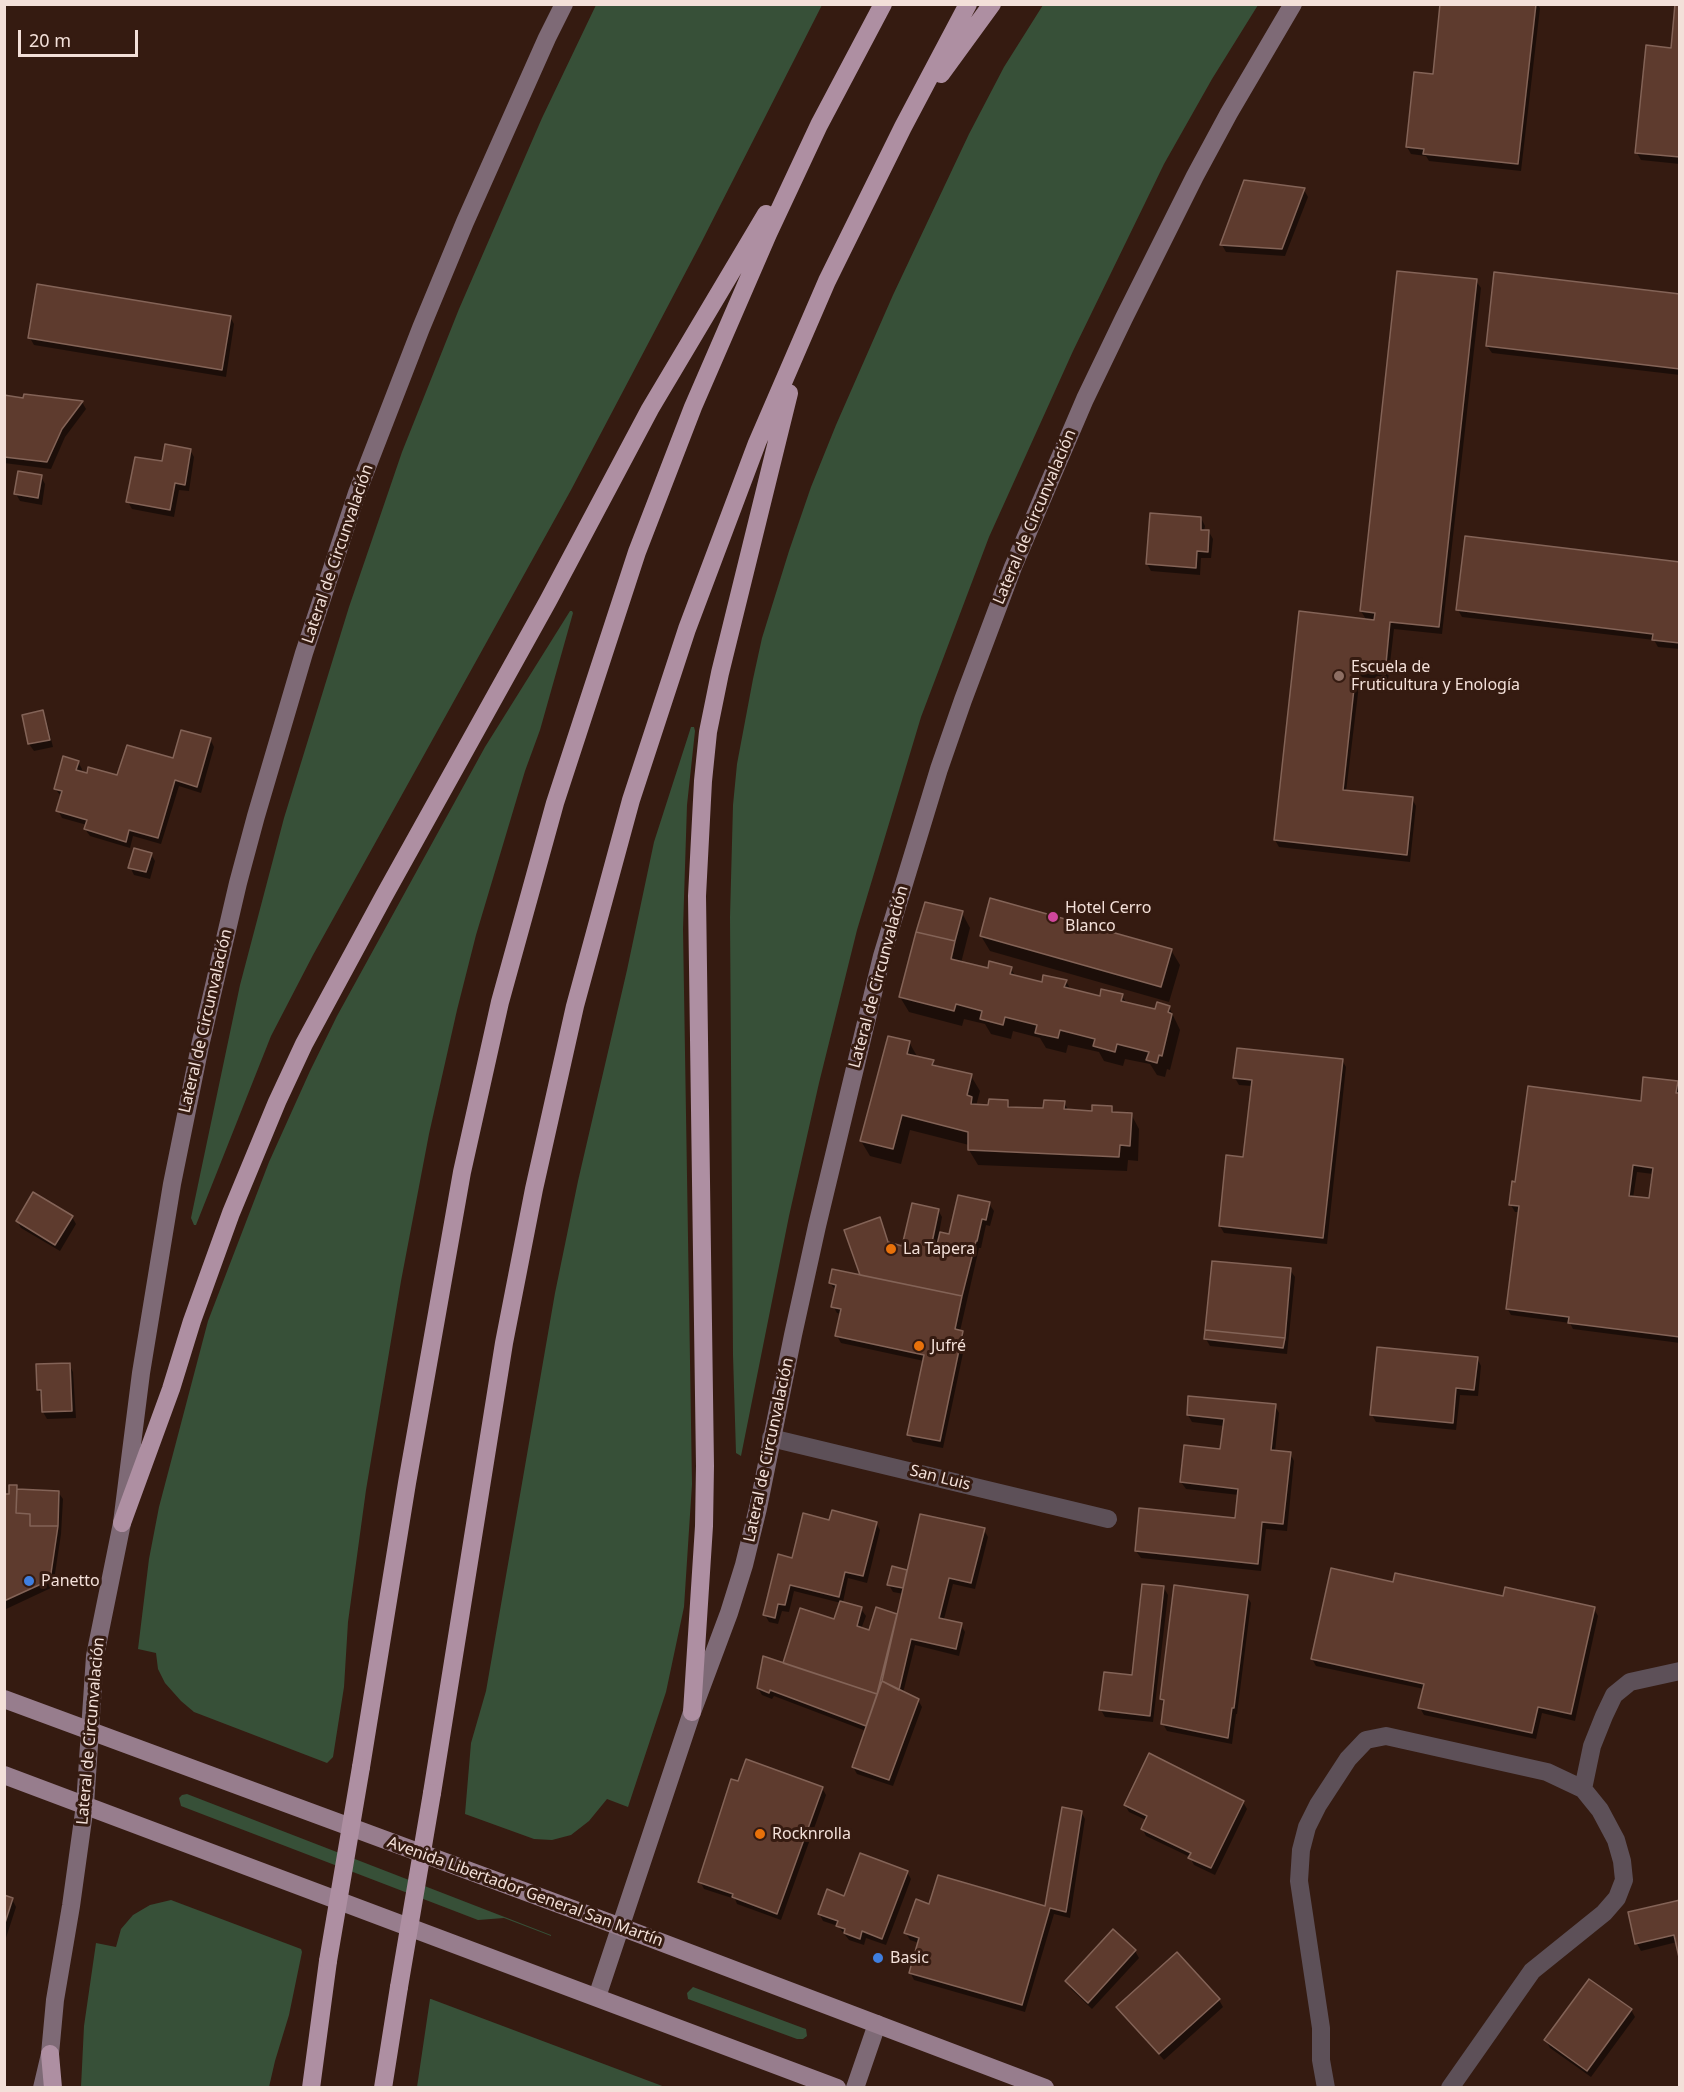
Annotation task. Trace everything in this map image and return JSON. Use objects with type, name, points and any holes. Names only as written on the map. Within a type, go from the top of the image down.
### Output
[{"type":"highway","points":[[835,93],[872,4]]},
{"type":"highway","points":[[311,2088],[328,1961],[407,1483],[462,1172],[500,1002],[542,848],[576,733],[656,500],[715,354],[768,234],[835,93],[883,4]]},
{"type":"highway","points":[[383,2088],[504,1343],[534,1189],[577,996],[631,800],[667,684],[757,443],[827,281],[903,127],[968,4]]},
{"type":"highway","points":[[903,127],[992,4]]},
{"type":"highway","points":[[122,1523],[231,1213],[304,1044],[548,601],[650,410],[819,125]]},
{"type":"highway","points":[[692,1712],[704,1526],[705,1466],[697,896],[703,781],[708,732],[720,673],[801,340]]},
{"type":"highway","points":[[50,2054],[53,2088]]},
{"type":"main road","name":"Avenida Libertador General San Martín","points":[[4,1699],[621,1927],[1045,2088]]},
{"type":"main road","points":[[4,1775],[837,2088]]},
{"type":"street","name":"Lateral de Circunvalación","points":[[42,2088],[50,2054],[55,2000],[85,1805],[95,1656],[122,1523],[141,1373],[184,1120],[238,883],[304,652],[357,493],[465,222],[564,4]]},
{"type":"street","name":"Lateral de Circunvalación","points":[[597,1997],[692,1712],[729,1613],[744,1565],[817,1226],[882,956],[936,779],[978,659],[1018,556],[1085,399],[1195,176],[1293,4]]},
{"type":"street","name":"San Luis","points":[[771,1438],[1108,1519]]},
{"type":"street","points":[[1583,1789],[1592,1746],[1614,1695],[1630,1682],[1680,1671]]},
{"type":"street","points":[[1326,2088],[1321,2028],[1299,1881],[1301,1850],[1307,1827],[1318,1805],[1348,1760],[1366,1740],[1386,1736],[1547,1772],[1583,1789],[1600,1810],[1616,1840],[1622,1861],[1624,1880],[1617,1898],[1604,1913],[1533,1971],[1450,2088]]},
{"type":"street","points":[[855,2088],[877,2024]]},
{"type":"green space","points":[[596,5],[822,5],[700,245],[571,490],[313,955],[271,1036],[196,1225],[194,1225],[191,1218],[240,985],[284,818],[349,607],[402,452],[459,309],[542,118]]},
{"type":"green space","points":[[1043,5],[1258,5],[1212,79],[1164,164],[1073,351],[989,537],[921,717],[857,930],[819,1083],[789,1216],[741,1456],[736,1453],[733,1355],[730,917],[733,805],[737,764],[753,679],[762,638],[789,551],[836,425],[893,295],[969,134],[1004,67]]},
{"type":"green space","points":[[570,611],[573,613],[540,730],[525,771],[476,935],[429,1134],[401,1281],[366,1490],[348,1622],[344,1687],[333,1757],[327,1763],[194,1712],[165,1683],[158,1669],[156,1653],[138,1649],[149,1559],[159,1507],[208,1321],[269,1162],[310,1071],[337,1016],[485,747]]},
{"type":"green space","points":[[691,727],[694,727],[695,731],[687,805],[683,929],[692,1484],[684,1607],[666,1692],[628,1807],[607,1799],[589,1821],[571,1835],[552,1840],[534,1839],[465,1814],[471,1743],[486,1691],[555,1293],[578,1181],[654,842]]},
{"type":"green space","points":[[187,1794],[551,1936],[504,1918],[478,1920],[181,1806],[179,1798]]},
{"type":"green space","points":[[171,1900],[301,1949],[289,2015],[269,2087],[81,2087],[84,2026],[96,1943],[116,1947],[121,1929],[133,1915],[150,1905]]},
{"type":"green space","points":[[693,1987],[806,2029],[807,2036],[797,2039],[688,1999],[687,1993]]},
{"type":"green space","points":[[431,1999],[665,2087],[417,2087]]},
{"type":"building","points":[[1440,4],[1536,4],[1518,164],[1423,154],[1424,149],[1406,147],[1414,72],[1433,74]]},
{"type":"building","points":[[1675,4],[1680,4],[1680,157],[1635,153],[1646,45],[1671,48]]},
{"type":"building","points":[[1244,180],[1305,188],[1282,249],[1220,245]]},
{"type":"building","points":[[1397,271],[1477,279],[1439,627],[1390,622],[1385,674],[1356,670],[1343,790],[1413,797],[1407,855],[1274,840],[1299,611],[1374,620],[1375,613],[1360,611]]},
{"type":"building","points":[[1494,272],[1680,294],[1680,369],[1486,346]]},
{"type":"building","points":[[37,284],[231,316],[222,370],[28,338]]},
{"type":"building","points":[[24,394],[83,401],[62,429],[47,462],[4,457],[4,395],[23,398]]},
{"type":"building","points":[[165,444],[191,449],[185,485],[175,483],[170,510],[126,502],[135,457],[162,461]]},
{"type":"building","points":[[18,471],[42,475],[38,498],[14,494]]},
{"type":"building","points":[[1150,513],[1201,517],[1201,530],[1209,530],[1208,552],[1197,551],[1196,568],[1146,564]]},
{"type":"building","points":[[1465,536],[1680,562],[1680,643],[1652,640],[1653,634],[1456,610]]},
{"type":"building","points":[[43,710],[50,740],[28,744],[22,715]]},
{"type":"building","points":[[181,730],[211,738],[197,787],[175,780],[158,838],[129,830],[126,842],[84,829],[87,820],[56,811],[62,791],[54,789],[63,756],[79,761],[76,770],[87,773],[88,767],[117,775],[127,745],[173,758]]},
{"type":"building","points":[[134,848],[152,853],[146,872],[128,868]]},
{"type":"building","points":[[990,898],[1172,949],[1161,987],[980,936]]},
{"type":"building","points":[[925,902],[963,911],[955,941],[916,932]]},
{"type":"building","points":[[916,932],[955,941],[951,959],[988,968],[989,961],[1012,967],[1010,974],[1042,982],[1043,975],[1067,980],[1064,987],[1100,996],[1101,989],[1123,994],[1121,1001],[1155,1009],[1157,1002],[1170,1006],[1168,1012],[1172,1014],[1162,1056],[1159,1055],[1157,1063],[1146,1060],[1149,1052],[1117,1044],[1115,1052],[1093,1046],[1095,1039],[1060,1030],[1058,1038],[1035,1033],[1037,1025],[1005,1017],[1003,1025],[980,1019],[982,1011],[956,1004],[954,1011],[899,997]]},
{"type":"building","points":[[888,1036],[910,1041],[907,1054],[934,1060],[932,1065],[972,1074],[967,1095],[972,1097],[971,1104],[988,1105],[989,1099],[1008,1100],[1008,1107],[1043,1108],[1044,1100],[1065,1101],[1064,1109],[1092,1111],[1092,1105],[1112,1106],[1112,1112],[1132,1113],[1130,1146],[1120,1145],[1119,1157],[968,1150],[968,1132],[902,1115],[893,1149],[860,1141]]},
{"type":"building","points":[[1237,1048],[1343,1059],[1323,1238],[1219,1226],[1226,1155],[1243,1157],[1252,1080],[1233,1078]]},
{"type":"building","points":[[1643,1077],[1678,1081],[1676,1093],[1680,1093],[1680,1337],[1568,1323],[1569,1317],[1506,1309],[1519,1206],[1509,1205],[1512,1181],[1515,1182],[1528,1086],[1641,1101]],"holes":[[[1633,1165],[1653,1168],[1649,1198],[1629,1196]]]},
{"type":"building","points":[[33,1192],[73,1216],[55,1245],[16,1221]]},
{"type":"building","name":"La Tapera","points":[[958,1195],[990,1202],[986,1220],[982,1219],[962,1296],[860,1275],[844,1230],[880,1217],[888,1242],[902,1246],[912,1203],[939,1209],[930,1252],[935,1253],[940,1232],[949,1234]]},
{"type":"building","points":[[1212,1261],[1291,1268],[1285,1338],[1205,1330]]},
{"type":"building","name":"Jufré","points":[[832,1269],[962,1296],[955,1329],[963,1331],[940,1441],[907,1435],[924,1355],[835,1336],[841,1309],[831,1307],[836,1285],[829,1283]]},
{"type":"building","points":[[1205,1330],[1285,1338],[1283,1348],[1204,1339]]},
{"type":"building","points":[[1377,1347],[1478,1357],[1474,1390],[1456,1388],[1453,1423],[1370,1415]]},
{"type":"building","points":[[70,1363],[72,1411],[42,1412],[41,1390],[37,1390],[36,1364]]},
{"type":"building","points":[[1188,1396],[1276,1404],[1271,1450],[1291,1452],[1283,1524],[1262,1522],[1258,1564],[1135,1551],[1139,1508],[1235,1518],[1238,1489],[1180,1482],[1184,1445],[1220,1449],[1224,1419],[1187,1415]]},
{"type":"building","points":[[9,1485],[17,1485],[16,1513],[30,1514],[30,1526],[58,1526],[50,1580],[4,1601],[4,1494],[9,1494]]},
{"type":"building","points":[[17,1489],[59,1491],[58,1526],[30,1526],[30,1514],[16,1513]]},
{"type":"building","points":[[832,1510],[877,1522],[863,1576],[845,1572],[839,1597],[790,1585],[785,1605],[778,1604],[775,1618],[763,1615],[778,1554],[792,1558],[803,1513],[829,1520]]},
{"type":"building","points":[[920,1514],[985,1528],[971,1583],[949,1578],[939,1618],[962,1623],[956,1649],[911,1639],[899,1690],[882,1681]]},
{"type":"building","points":[[892,1566],[907,1570],[903,1588],[887,1585]]},
{"type":"building","points":[[1331,1568],[1393,1582],[1395,1573],[1503,1596],[1505,1587],[1595,1607],[1571,1714],[1538,1707],[1532,1733],[1418,1708],[1424,1684],[1311,1659]]},
{"type":"building","points":[[1142,1584],[1164,1586],[1150,1716],[1099,1710],[1104,1672],[1132,1675]]},
{"type":"building","points":[[1174,1585],[1248,1595],[1228,1738],[1161,1724],[1164,1700],[1160,1699]]},
{"type":"building","points":[[840,1601],[862,1607],[857,1626],[869,1630],[876,1607],[897,1614],[877,1694],[783,1663],[800,1608],[834,1619]]},
{"type":"building","points":[[763,1656],[877,1694],[866,1726],[770,1690],[769,1693],[757,1688]]},
{"type":"building","points":[[882,1681],[919,1699],[889,1780],[852,1767]]},
{"type":"building","points":[[1149,1753],[1244,1801],[1211,1868],[1188,1858],[1191,1853],[1141,1829],[1147,1816],[1124,1805]]},
{"type":"building","name":"Rocknrolla","points":[[746,1759],[823,1787],[777,1914],[732,1897],[733,1894],[698,1882],[731,1779],[738,1781]]},
{"type":"building","points":[[1062,1807],[1082,1811],[1066,1912],[1050,1908],[1022,2005],[909,1973],[919,1938],[904,1933],[916,1899],[929,1904],[938,1875],[1045,1906]]},
{"type":"building","points":[[860,1853],[908,1871],[882,1939],[862,1931],[860,1939],[844,1933],[845,1929],[836,1926],[838,1921],[818,1914],[827,1889],[844,1896]]},
{"type":"building","points":[[4,1895],[13,1898],[4,1926]]},
{"type":"building","points":[[1680,1900],[1680,1962],[1674,1935],[1635,1944],[1628,1912]]},
{"type":"building","points":[[1113,1929],[1136,1950],[1088,2003],[1065,1981]]},
{"type":"building","points":[[1177,1952],[1220,1999],[1159,2054],[1116,2007]]},
{"type":"building","points":[[1589,1979],[1632,2009],[1587,2071],[1544,2040]]},
{"type":"place","name":"Escuela de Fruticultura y Enología","points":[[1339,676]]},
{"type":"place","name":"Hotel Cerro Blanco","points":[[1053,917]]},
{"type":"place","name":"La Tapera","points":[[891,1249]]},
{"type":"place","name":"Jufré","points":[[919,1346]]},
{"type":"place","name":"Panetto","points":[[29,1581]]},
{"type":"place","name":"Rocknrolla","points":[[760,1834]]},
{"type":"place","name":"Basic","points":[[878,1958]]}]
